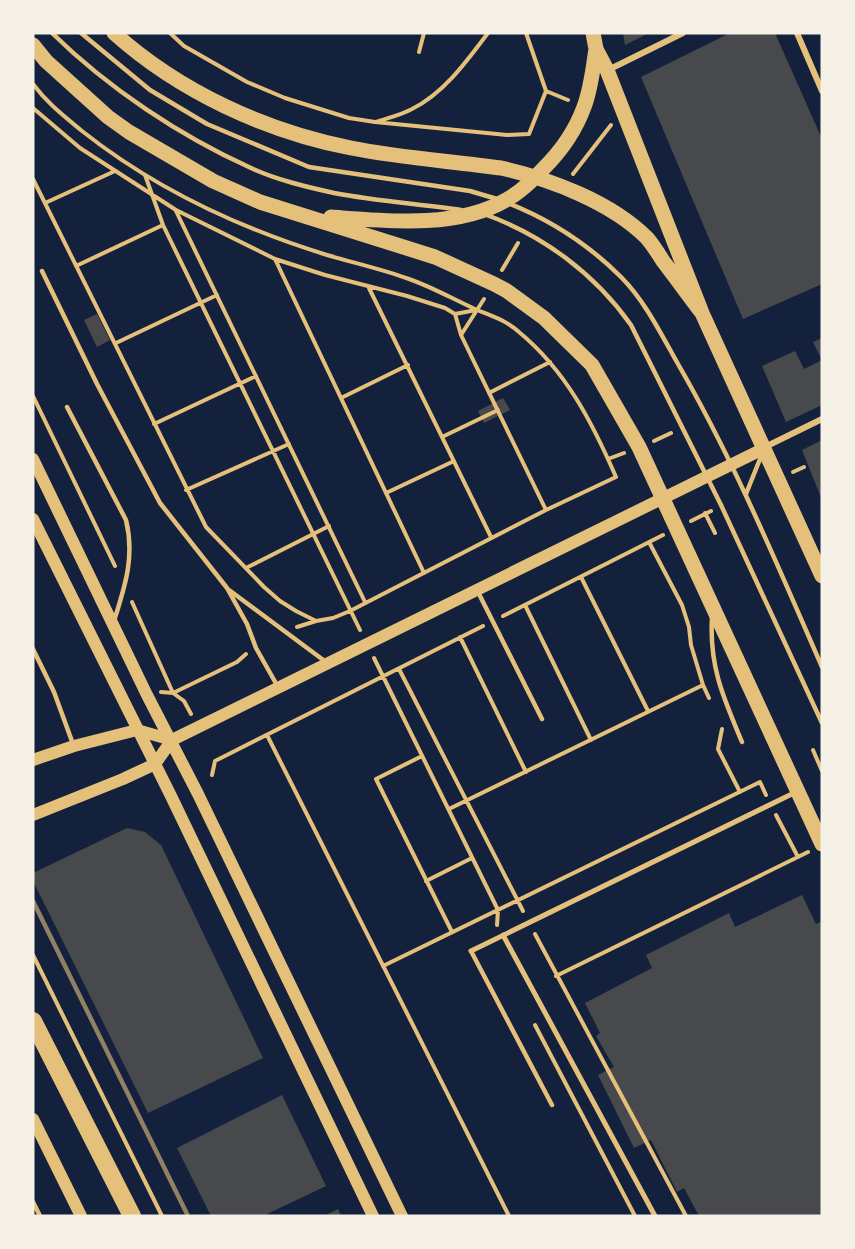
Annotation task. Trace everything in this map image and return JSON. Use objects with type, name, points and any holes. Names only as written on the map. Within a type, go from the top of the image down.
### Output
[{"type":"highway","points":[[33,1021],[132,1216]]},
{"type":"main road","points":[[114,33],[152,63],[206,97],[277,128],[351,148],[501,168],[536,177],[599,204],[647,239],[702,313]]},
{"type":"main road","points":[[593,33],[596,49],[607,70],[702,313],[822,576]]},
{"type":"main road","points":[[33,45],[46,61],[79,92],[129,132],[213,181],[260,202],[435,257],[507,291],[544,318],[592,364],[639,447],[663,497],[822,844]]},
{"type":"main road","points":[[307,215],[391,222],[451,218],[478,212],[504,202],[536,177],[562,147],[584,107],[596,49]]},
{"type":"main road","points":[[33,815],[155,764],[172,740],[706,475],[765,448]]},
{"type":"main road","points":[[33,459],[147,696],[172,740],[402,1216]]},
{"type":"main road","points":[[33,519],[155,764],[373,1216]]},
{"type":"main road","points":[[33,760],[74,746],[137,730],[172,740]]},
{"type":"main road","points":[[33,1119],[81,1216]]},
{"type":"street","points":[[607,70],[683,33]]},
{"type":"street","points":[[797,33],[822,92]]},
{"type":"street","points":[[765,448],[822,419]]},
{"type":"street","points":[[471,951],[797,791]]},
{"type":"street","points":[[503,935],[655,1216]]},
{"type":"lane","points":[[52,33],[81,61],[130,99],[205,144],[253,169],[336,193],[478,212],[524,232],[565,257],[593,280],[615,302],[631,325],[706,475],[822,723]]},
{"type":"lane","points":[[81,33],[150,90],[207,124],[309,167],[470,191],[504,202],[539,215],[574,237],[621,277],[642,303],[709,417],[746,494],[822,667]]},
{"type":"lane","points":[[42,271],[97,384],[160,503],[227,588],[247,624],[256,648],[279,687]]},
{"type":"lane","points":[[67,407],[126,520],[131,538],[125,586],[113,624]]},
{"type":"lane","points":[[746,494],[765,448]]},
{"type":"lane","points":[[227,588],[327,663]]},
{"type":"lane","points":[[477,590],[542,719]]},
{"type":"lane","points":[[713,607],[712,651],[719,685],[742,742]]},
{"type":"lane","points":[[33,649],[54,692],[74,746]]},
{"type":"lane","points":[[471,951],[552,1105]]},
{"type":"lane","points":[[33,1202],[40,1216]]},
{"type":"path","points":[[170,33],[184,46],[247,82],[285,98],[349,118],[507,135],[530,134],[546,91],[526,33]]},
{"type":"path","points":[[419,52],[424,33]]},
{"type":"path","points":[[375,122],[412,109],[425,101],[463,66],[488,33]]},
{"type":"path","points":[[33,84],[45,100],[93,140],[145,175],[198,205],[272,236],[329,256],[411,279],[476,310],[500,318],[518,331],[550,362],[585,412],[616,477],[491,537],[350,610],[333,618],[316,621],[280,601],[206,527],[33,179]]},
{"type":"path","points":[[546,91],[584,107]]},
{"type":"path","points":[[33,108],[80,148],[176,210],[275,259],[428,302],[455,314],[476,310]]},
{"type":"path","points":[[45,203],[115,171]]},
{"type":"path","points":[[145,175],[163,225],[200,303],[498,910],[496,939]]},
{"type":"path","points":[[176,210],[365,602]]},
{"type":"path","points":[[76,266],[163,225]]},
{"type":"path","points":[[275,259],[424,573]]},
{"type":"path","points":[[369,287],[491,537]]},
{"type":"path","points":[[116,343],[217,295]]},
{"type":"path","points":[[461,335],[476,310]]},
{"type":"path","points":[[455,314],[461,335],[546,510]]},
{"type":"path","points":[[489,393],[550,362]]},
{"type":"path","points":[[341,398],[408,365]]},
{"type":"path","points":[[154,424],[256,376]]},
{"type":"path","points":[[33,396],[61,455]]},
{"type":"path","points":[[442,437],[498,410]]},
{"type":"path","points":[[186,490],[289,444]]},
{"type":"path","points":[[387,493],[454,461]]},
{"type":"path","points":[[705,513],[715,533]]},
{"type":"path","points":[[246,568],[329,526]]},
{"type":"path","points":[[212,775],[215,761],[649,542],[682,605],[690,627],[691,645],[703,685],[713,706]]},
{"type":"path","points":[[581,577],[648,711]]},
{"type":"path","points":[[525,605],[591,740]]},
{"type":"path","points":[[460,638],[526,771]]},
{"type":"path","points":[[399,669],[556,976],[686,1216]]},
{"type":"path","points":[[448,809],[703,685]]},
{"type":"path","points":[[173,693],[184,701],[198,727]]},
{"type":"path","points":[[723,727],[718,749],[740,792]]},
{"type":"path","points":[[267,735],[509,1216]]},
{"type":"path","points":[[813,750],[822,771]]},
{"type":"path","points":[[422,756],[376,779],[452,932]]},
{"type":"path","points":[[382,966],[760,782],[798,857]]},
{"type":"path","points":[[556,976],[808,852]]},
{"type":"path","points":[[426,881],[472,858]]},
{"type":"path","points":[[33,956],[162,1216]]},
{"type":"path","points":[[531,1018],[635,1216]]},
{"type":"building","points":[[623,33],[649,33],[625,45]]},
{"type":"building","points":[[730,33],[775,33],[822,139],[822,284],[743,319],[641,77]]},
{"type":"building","points":[[97,314],[110,340],[97,347],[84,320]]},
{"type":"building","points":[[822,338],[822,360],[813,342]]},
{"type":"building","points":[[795,351],[804,369],[822,360],[822,405],[786,422],[762,366]]},
{"type":"building","points":[[503,398],[510,410],[484,423],[478,411]]},
{"type":"building","points":[[822,440],[822,500],[802,450]]},
{"type":"building","points":[[127,828],[145,832],[161,845],[263,1058],[148,1113],[33,881],[33,873]]},
{"type":"building","points":[[802,895],[816,924],[820,922],[822,926],[822,1216],[699,1216],[684,1188],[677,1192],[651,1140],[634,1148],[598,1075],[614,1067],[596,1036],[600,1033],[585,1003],[652,968],[646,955],[729,913],[735,927]]},
{"type":"building","points":[[282,1095],[326,1186],[263,1216],[211,1216],[177,1148]]},
{"type":"building","points":[[338,1209],[341,1216],[324,1216]]},
{"type":"railway","points":[[33,901],[188,1216]]}]
